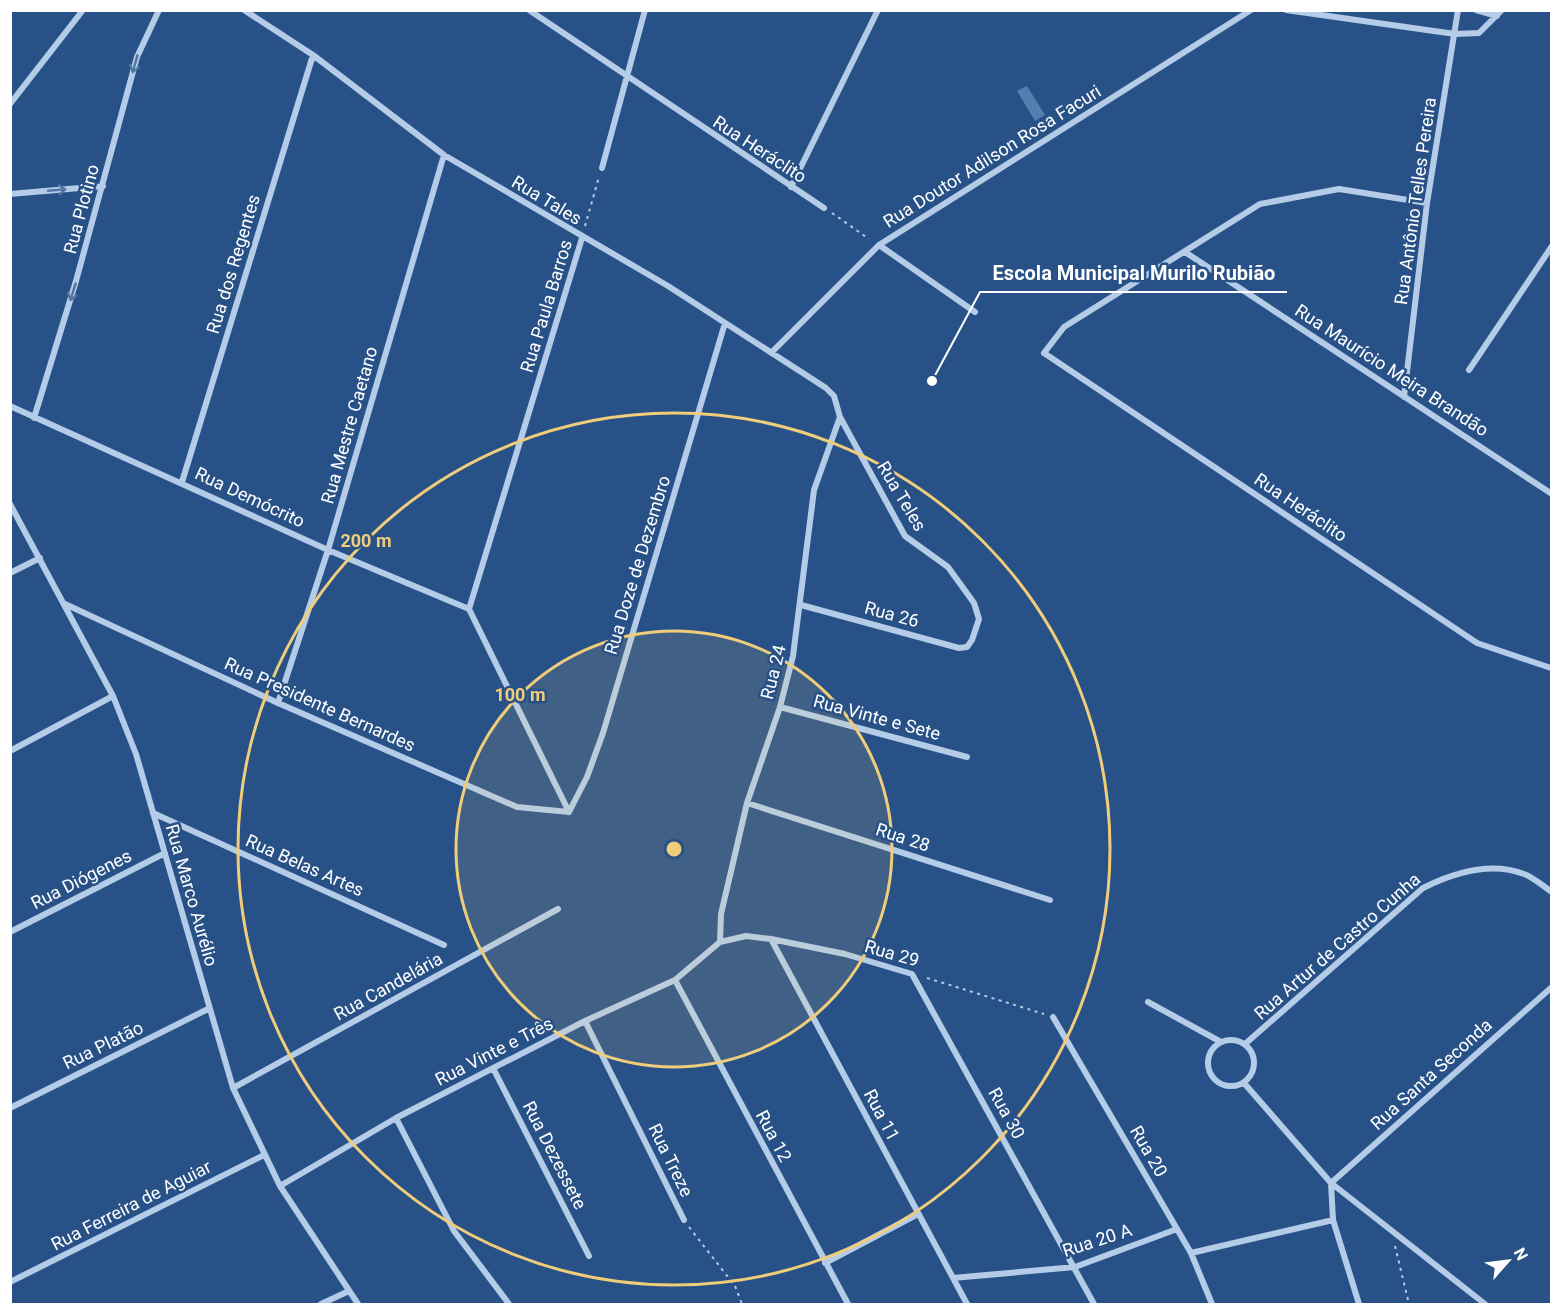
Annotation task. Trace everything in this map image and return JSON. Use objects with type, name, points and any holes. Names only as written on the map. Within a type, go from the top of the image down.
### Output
[{"type":"street","points":[[10,104],[83,10]]},
{"type":"street","name":"Rua Plotino","points":[[34,418],[103,186],[137,57],[159,10]]},
{"type":"street","name":"Rua Tales","points":[[244,10],[313,55],[444,155],[582,238],[668,286],[826,387],[838,406],[840,417]]},
{"type":"street","name":"Rua Heráclito","points":[[529,10],[627,78],[825,208]]},
{"type":"street","points":[[602,168],[645,10]]},
{"type":"street","points":[[791,187],[878,10]]},
{"type":"street","name":"Rua Doutor Adilson Rosa Facuri","points":[[771,353],[879,245],[1251,10]]},
{"type":"street","points":[[1286,10],[1455,34],[1479,33],[1502,10]]},
{"type":"street","name":"Rua Antônio Telles Pereira","points":[[1404,397],[1427,203],[1458,10]]},
{"type":"street","points":[[1476,10],[1497,16]]},
{"type":"street","name":"Rua dos Regentes","points":[[182,482],[313,55]]},
{"type":"street","name":"Rua Mestre Caetano","points":[[278,703],[328,549],[444,155]]},
{"type":"street","points":[[10,194],[103,186]]},
{"type":"street","points":[[1185,252],[1260,204],[1294,196],[1339,189],[1427,203]]},
{"type":"street","name":"Rua Paula Barros","points":[[469,609],[582,238]]},
{"type":"street","points":[[879,245],[975,312]]},
{"type":"street","points":[[1469,369],[1551,246]]},
{"type":"street","name":"Rua Heráclito","points":[[1185,252],[1064,327],[1044,353],[1477,643],[1551,668]]},
{"type":"street","name":"Rua Maurício Meira Brandão","points":[[1185,252],[1551,494]]},
{"type":"street","name":"Rua Doze de Dezembro","points":[[569,812],[587,777],[603,733],[725,324]]},
{"type":"street","name":"Rua Demócrito","points":[[10,406],[328,549],[469,609]]},
{"type":"street","name":"Rua 24","points":[[720,942],[721,914],[747,803],[780,706],[793,656],[814,489],[840,417]]},
{"type":"street","name":"Rua Teles","points":[[840,417],[905,536],[948,567],[974,603],[979,619],[972,640]]},
{"type":"street","name":"Rua Marco Aurélio","points":[[10,504],[113,696],[136,754],[208,1009],[233,1088],[280,1186],[358,1305]]},
{"type":"street","points":[[10,573],[40,558]]},
{"type":"street","name":"Rua Presidente Bernardes","points":[[65,604],[278,703],[517,807],[569,812]]},
{"type":"street","name":"Rua 26","points":[[801,605],[958,648],[967,647],[972,640]]},
{"type":"street","points":[[469,609],[569,812]]},
{"type":"street","points":[[10,751],[113,696]]},
{"type":"street","name":"Rua Vinte e Sete","points":[[780,706],[967,757]]},
{"type":"street","name":"Rua 28","points":[[747,803],[1050,900]]},
{"type":"street","name":"Rua Belas Artes","points":[[153,813],[444,945]]},
{"type":"street","name":"Rua Diógenes","points":[[10,932],[165,853]]},
{"type":"street","name":"Rua Artur de Castro Cunha","points":[[1245,1044],[1423,888],[1448,875],[1486,867],[1524,874],[1551,892]]},
{"type":"street","name":"Rua Candelária","points":[[233,1088],[558,909]]},
{"type":"street","name":"Rua 29","points":[[720,942],[746,936],[771,939],[844,954],[912,974]]},
{"type":"street","name":"Rua 11","points":[[771,939],[967,1305]]},
{"type":"street","name":"Rua Vinte e Três","points":[[280,1186],[396,1118],[585,1021],[675,980],[720,942]]},
{"type":"street","name":"Rua 30","points":[[912,974],[1094,1305]]},
{"type":"street","name":"Rua 12","points":[[675,980],[848,1305]]},
{"type":"street","name":"Rua Santa Seconda","points":[[1331,1183],[1551,987]]},
{"type":"street","points":[[1148,1002],[1221,1042]]},
{"type":"street","name":"Rua Platão","points":[[10,1108],[208,1009]]},
{"type":"street","name":"Rua 20","points":[[1053,1017],[1178,1228],[1212,1305]]},
{"type":"street","name":"Rua Treze","points":[[585,1021],[684,1220]]},
{"type":"street","points":[[1233,1039],[1245,1044],[1252,1053],[1255,1064],[1252,1075],[1244,1083],[1232,1087],[1219,1084],[1210,1075],[1207,1062],[1211,1050],[1221,1042],[1233,1039]]},
{"type":"street","name":"Rua Dezessete","points":[[493,1068],[589,1256]]},
{"type":"street","points":[[1244,1083],[1331,1183],[1485,1305]]},
{"type":"street","points":[[396,1118],[454,1231],[509,1305]]},
{"type":"street","name":"Rua Ferreira de Aguiar","points":[[10,1282],[264,1155]]},
{"type":"street","points":[[1331,1183],[1333,1220],[1359,1305]]},
{"type":"street","points":[[825,1263],[918,1214]]},
{"type":"street","points":[[1191,1253],[1333,1220]]},
{"type":"street","name":"Rua 20 A","points":[[953,1278],[1075,1267],[1178,1228]]},
{"type":"street","points":[[321,1305],[349,1291]]},
{"type":"path","name":"Rua Paula Barros","points":[[582,238],[602,168]]},
{"type":"path","points":[[825,208],[879,245]]},
{"type":"path","name":"Rua 29","points":[[912,974],[1053,1017]]},
{"type":"path","name":"Rua Treze","points":[[684,1220],[735,1286],[742,1305]]},
{"type":"path","points":[[1391,1230],[1409,1305]]},
{"type":"building","points":[[1027,86],[1045,115],[1035,121],[1017,91]]},
{"type":"place","name":"Escola Municipal Murilo Rubião","points":[[932,381]]}]
